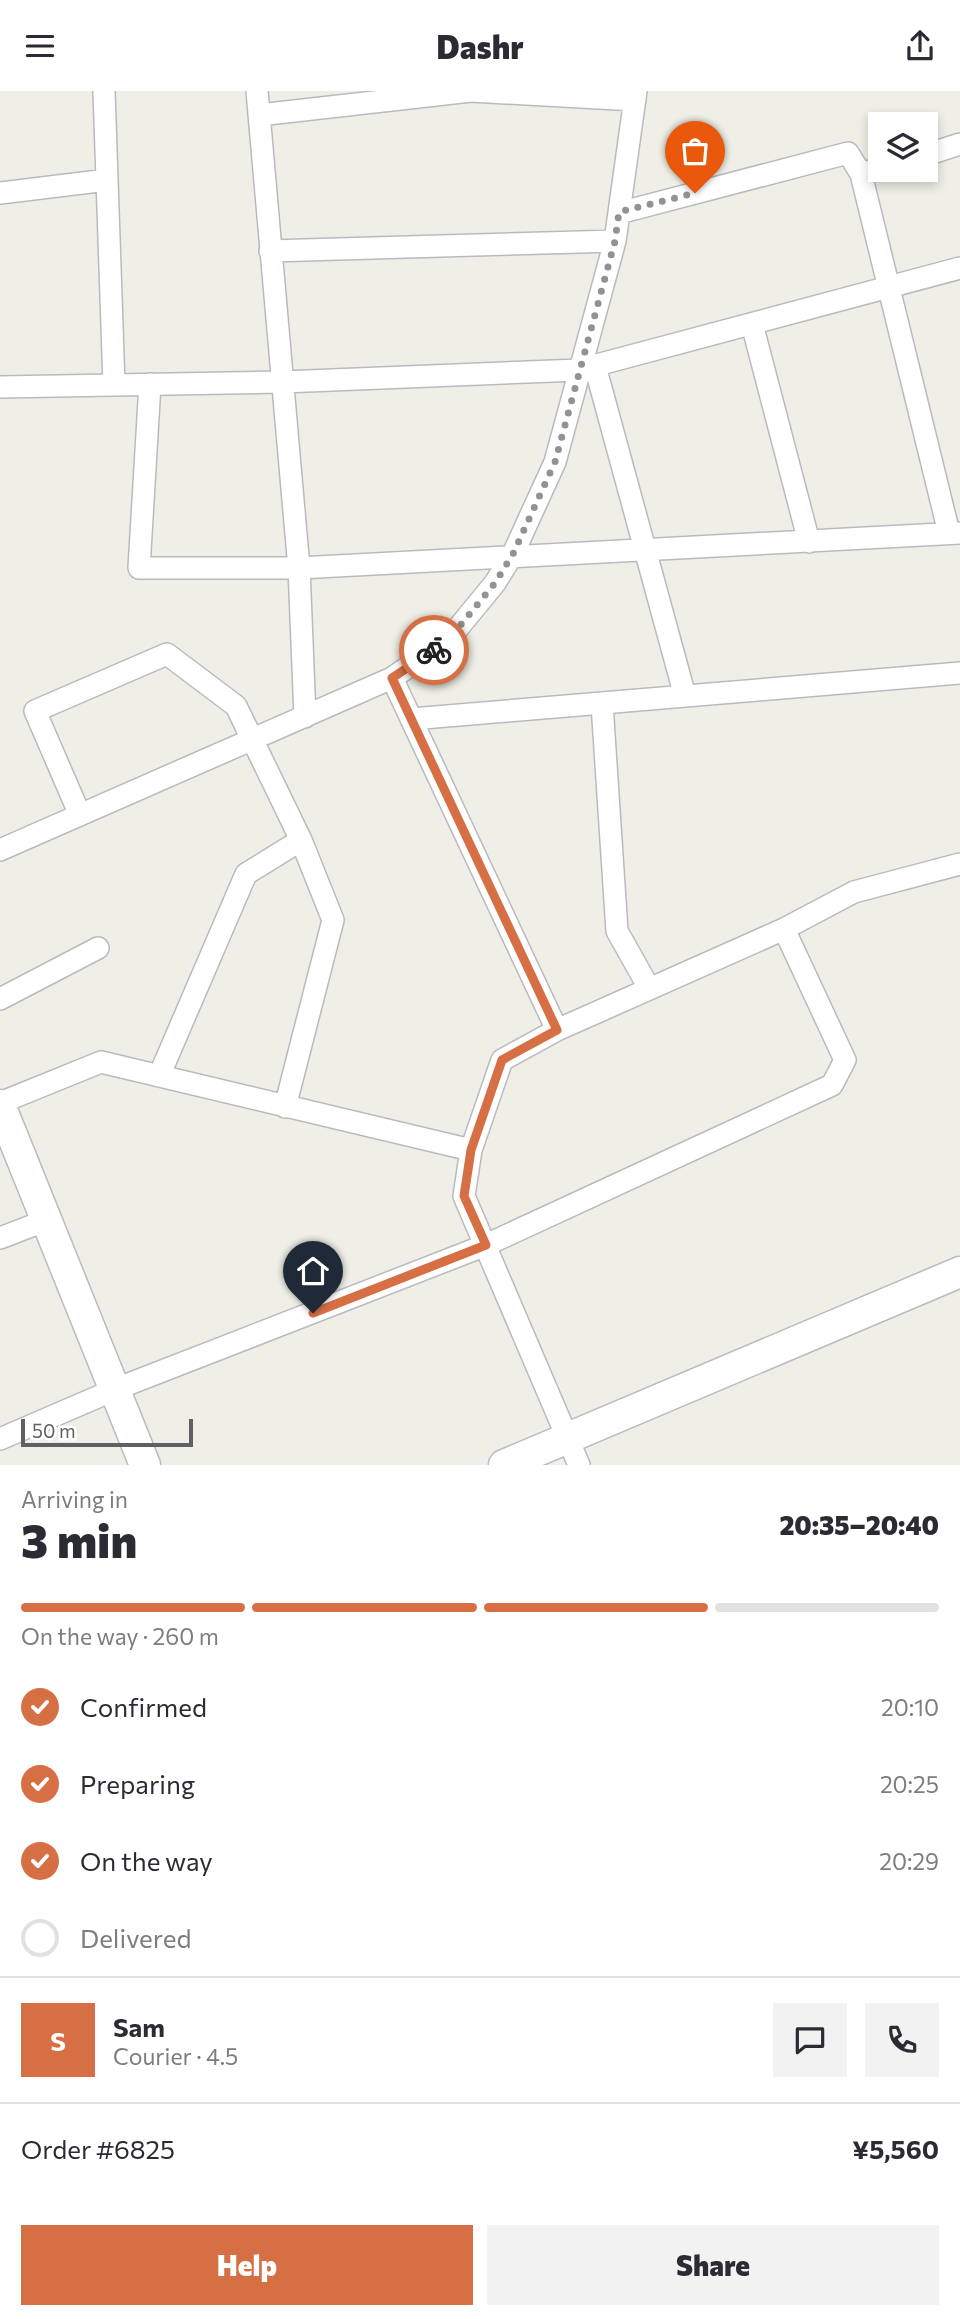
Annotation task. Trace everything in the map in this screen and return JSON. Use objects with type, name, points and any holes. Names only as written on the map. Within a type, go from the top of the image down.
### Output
[{"type":"street","points":[[104,91],[114,385]]},
{"type":"street","points":[[257,91],[299,568],[305,717]]},
{"type":"street","points":[[0,850],[392,678],[449,639],[495,583],[513,554],[555,462],[587,368],[615,241],[636,95],[471,91],[259,115]]},
{"type":"street","points":[[938,151],[960,144]]},
{"type":"street","points":[[619,212],[848,153],[868,169]]},
{"type":"street","points":[[0,193],[107,180]]},
{"type":"street","points":[[150,384],[139,568],[299,568],[513,554],[955,533],[890,289],[873,182]]},
{"type":"street","points":[[270,251],[615,241]]},
{"type":"street","points":[[0,387],[283,381],[587,368],[890,289],[960,268]]},
{"type":"street","points":[[752,324],[809,542]]},
{"type":"street","points":[[587,368],[645,549],[685,696]]},
{"type":"street","points":[[79,815],[35,711],[167,654],[236,706],[301,840],[333,919],[285,1107]]},
{"type":"street","points":[[411,719],[960,673]]},
{"type":"street","points":[[392,678],[557,1030]]},
{"type":"street","points":[[602,704],[617,930],[649,988]]},
{"type":"street","points":[[159,1076],[246,874],[301,840]]},
{"type":"street","points":[[579,1465],[464,1196],[471,1150],[502,1060],[557,1030],[784,929],[855,892],[960,864]]},
{"type":"street","points":[[0,1439],[116,1389],[486,1245],[832,1085],[845,1060],[784,929]]},
{"type":"street","points":[[0,999],[97,947]]},
{"type":"street","points":[[145,1465],[0,1104],[101,1062],[471,1150]]},
{"type":"street","points":[[0,1238],[47,1220]]},
{"type":"street","points":[[503,1465],[960,1272]]},
{"type":"way so far","points":[[434,650],[449,639],[495,583],[513,554],[555,462],[615,241],[619,212],[695,193]]},
{"type":"route","points":[[313,1313],[486,1245],[464,1196],[471,1150],[502,1060],[557,1030],[392,678],[434,650]]}]
